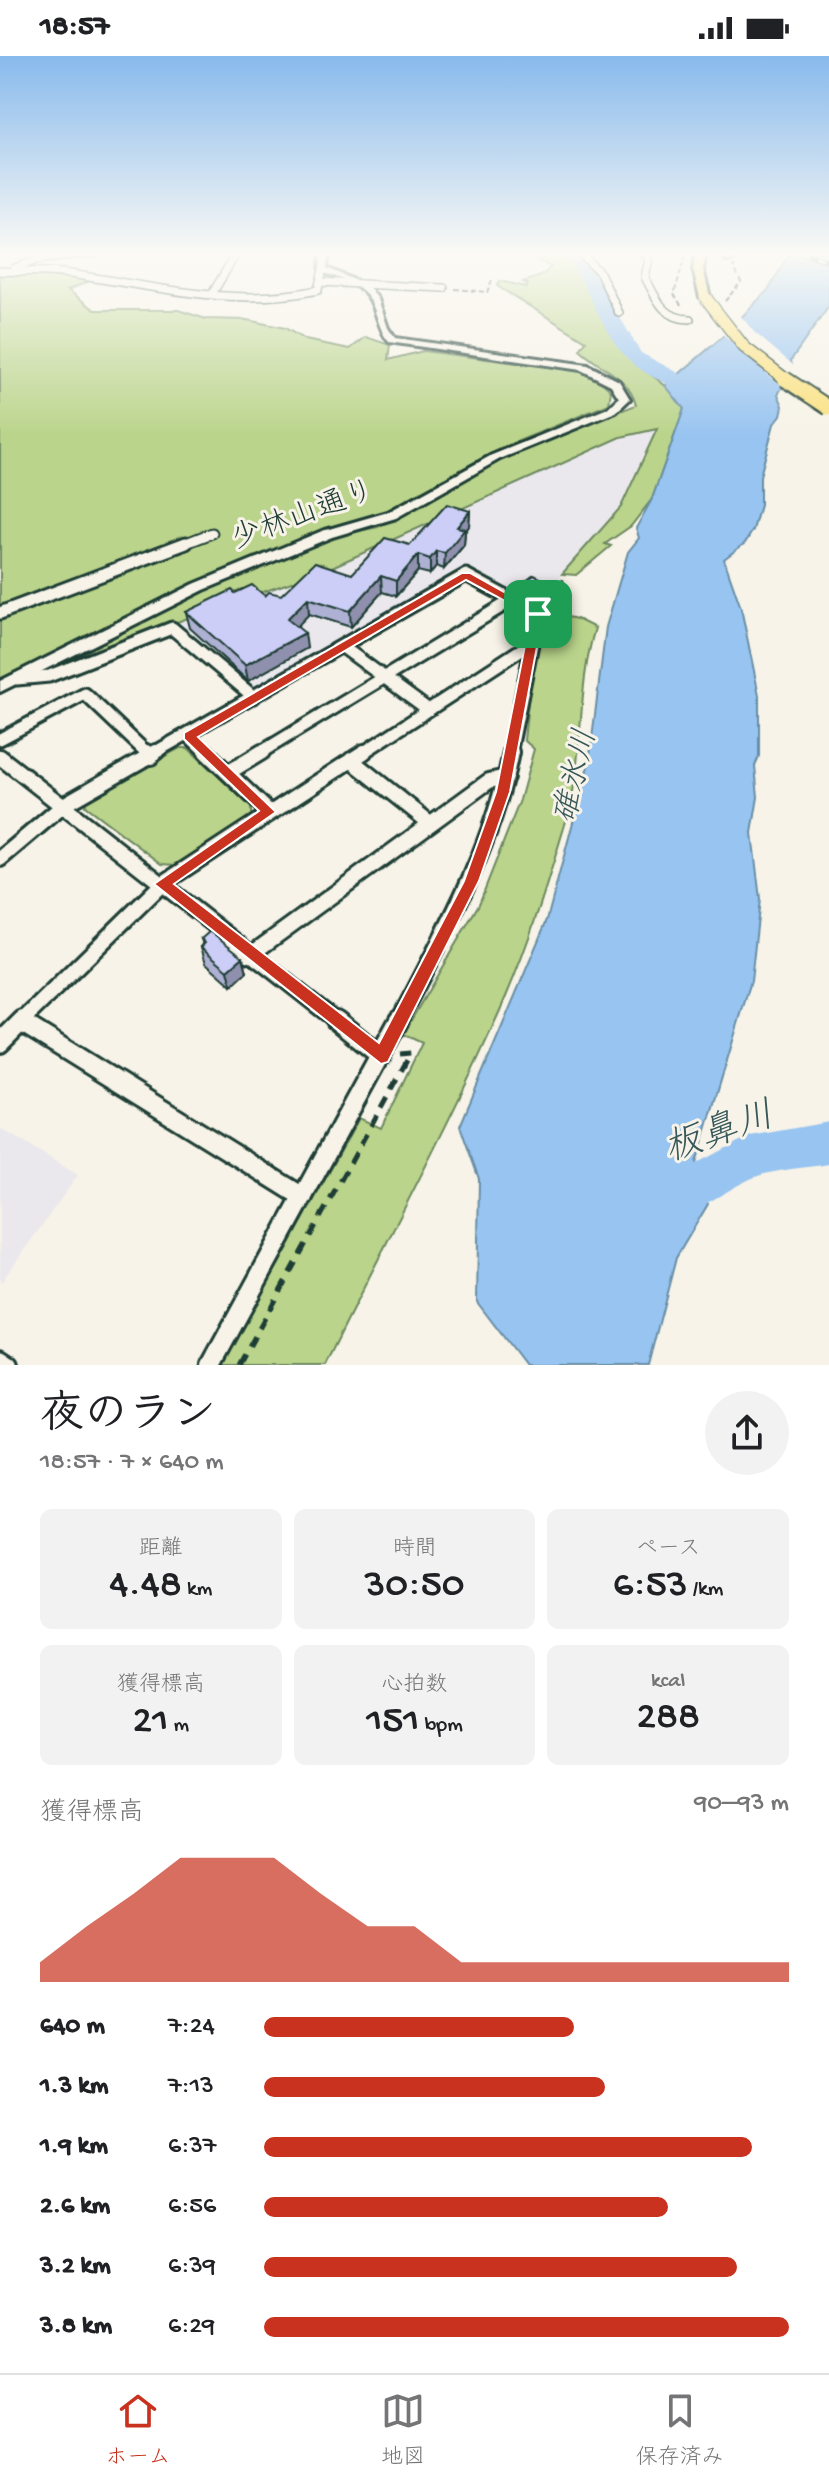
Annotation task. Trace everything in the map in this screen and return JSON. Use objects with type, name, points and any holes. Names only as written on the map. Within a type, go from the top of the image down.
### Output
[{"type":"highway","points":[[714,313],[749,351],[829,408]]},
{"type":"highway","points":[[727,313],[753,343],[829,400]]},
{"type":"street","name":"少林山通り","points":[[0,687],[199,587],[327,534],[392,515],[496,457],[612,410],[625,399],[615,383],[584,367],[392,340],[383,332],[377,313]]},
{"type":"street","points":[[666,313],[675,319],[690,319]]},
{"type":"street","points":[[0,613],[212,533]]},
{"type":"street","points":[[0,859],[65,804],[344,648],[466,575],[514,599],[539,617],[531,643],[506,777],[471,881],[381,1056],[211,1365]]},
{"type":"street","points":[[229,772],[514,599]]},
{"type":"street","points":[[17,679],[49,676],[172,628],[254,697]]},
{"type":"street","points":[[0,1043],[162,884],[426,708],[531,643]]},
{"type":"street","points":[[344,648],[426,708]]},
{"type":"street","points":[[0,739],[85,694],[151,757]]},
{"type":"street","points":[[189,736],[269,812]]},
{"type":"street","points":[[0,757],[65,804],[250,955],[381,1056]]},
{"type":"street","points":[[351,760],[430,823]]},
{"type":"street","points":[[250,955],[489,781],[506,777]]},
{"type":"street","points":[[21,1022],[303,1197]]},
{"type":"street","points":[[0,1359],[9,1365]]},
{"type":"path","points":[[539,617],[549,616],[565,575]]},
{"type":"path","points":[[239,1365],[411,1053],[381,1056]]},
{"type":"shaded area","points":[[658,429],[621,507],[562,574],[545,614],[461,570],[253,690],[174,623],[323,571],[621,437]]},
{"type":"shaded area","points":[[0,1128],[78,1175],[0,1284]]},
{"type":"green space","points":[[0,313],[188,313],[206,319],[247,320],[285,328],[305,340],[350,349],[366,337],[390,345],[388,360],[423,351],[579,371],[599,379],[611,391],[609,404],[504,447],[389,511],[199,582],[0,680]]},
{"type":"green space","points":[[541,313],[602,313],[626,354],[670,390],[684,409],[652,499],[631,526],[605,544],[611,546],[576,575],[562,574],[621,507],[657,429],[621,437],[323,571],[174,623],[59,669],[49,667],[195,593],[330,537],[378,527],[501,458],[636,405],[620,380],[580,350],[586,341]]},
{"type":"green space","points":[[554,614],[577,619],[595,628],[585,675],[572,797],[538,911],[505,999],[440,1137],[325,1365],[223,1365],[359,1118],[381,1128],[422,1043],[403,1034],[479,904],[520,800],[534,749],[524,740],[532,665],[543,620]]},
{"type":"green space","points":[[180,748],[188,748],[251,807],[251,816],[176,865],[162,864],[85,806],[87,798]]},
{"type":"water","points":[[745,313],[824,313],[791,360],[795,382],[782,388],[778,394],[783,406],[774,424],[760,476],[760,505],[753,530],[745,543],[724,559],[741,608],[759,695],[759,756],[755,766],[758,797],[752,833],[760,899],[751,981],[696,1163],[696,1187],[708,1204],[676,1258],[648,1365],[525,1365],[477,1302],[479,1179],[460,1126],[547,920],[589,762],[606,627],[628,552],[639,538],[636,528],[652,499],[684,409],[666,386],[668,381],[679,383],[678,375]]},
{"type":"pier","points":[[739,314],[755,333],[798,369],[797,386],[788,389],[769,376],[721,333]]},
{"type":"building","points":[[447,504],[470,511],[457,527],[465,529],[445,553],[436,551],[430,559],[418,555],[396,581],[381,576],[350,611],[308,598],[287,619],[305,633],[245,665],[186,612],[232,590],[235,593],[252,585],[265,596],[269,592],[281,595],[315,562],[352,574],[385,538],[410,545]]},
{"type":"building","points":[[534,575],[548,582],[535,591],[522,584]]},
{"type":"building","points":[[210,931],[243,957],[228,970],[201,947],[205,943],[201,939]]},
{"type":"waterway","points":[[608,313],[627,347],[644,364],[711,398]]},
{"type":"waterway","name":"板鼻川","points":[[661,1196],[696,1187],[750,1157],[829,1143]]},
{"type":"route","points":[[466,575],[538,614],[503,792],[471,881],[381,1056],[162,884],[269,812],[189,736],[466,575]]},
{"type":"water label","name":"碓氷川","points":[[578,777]]}]
